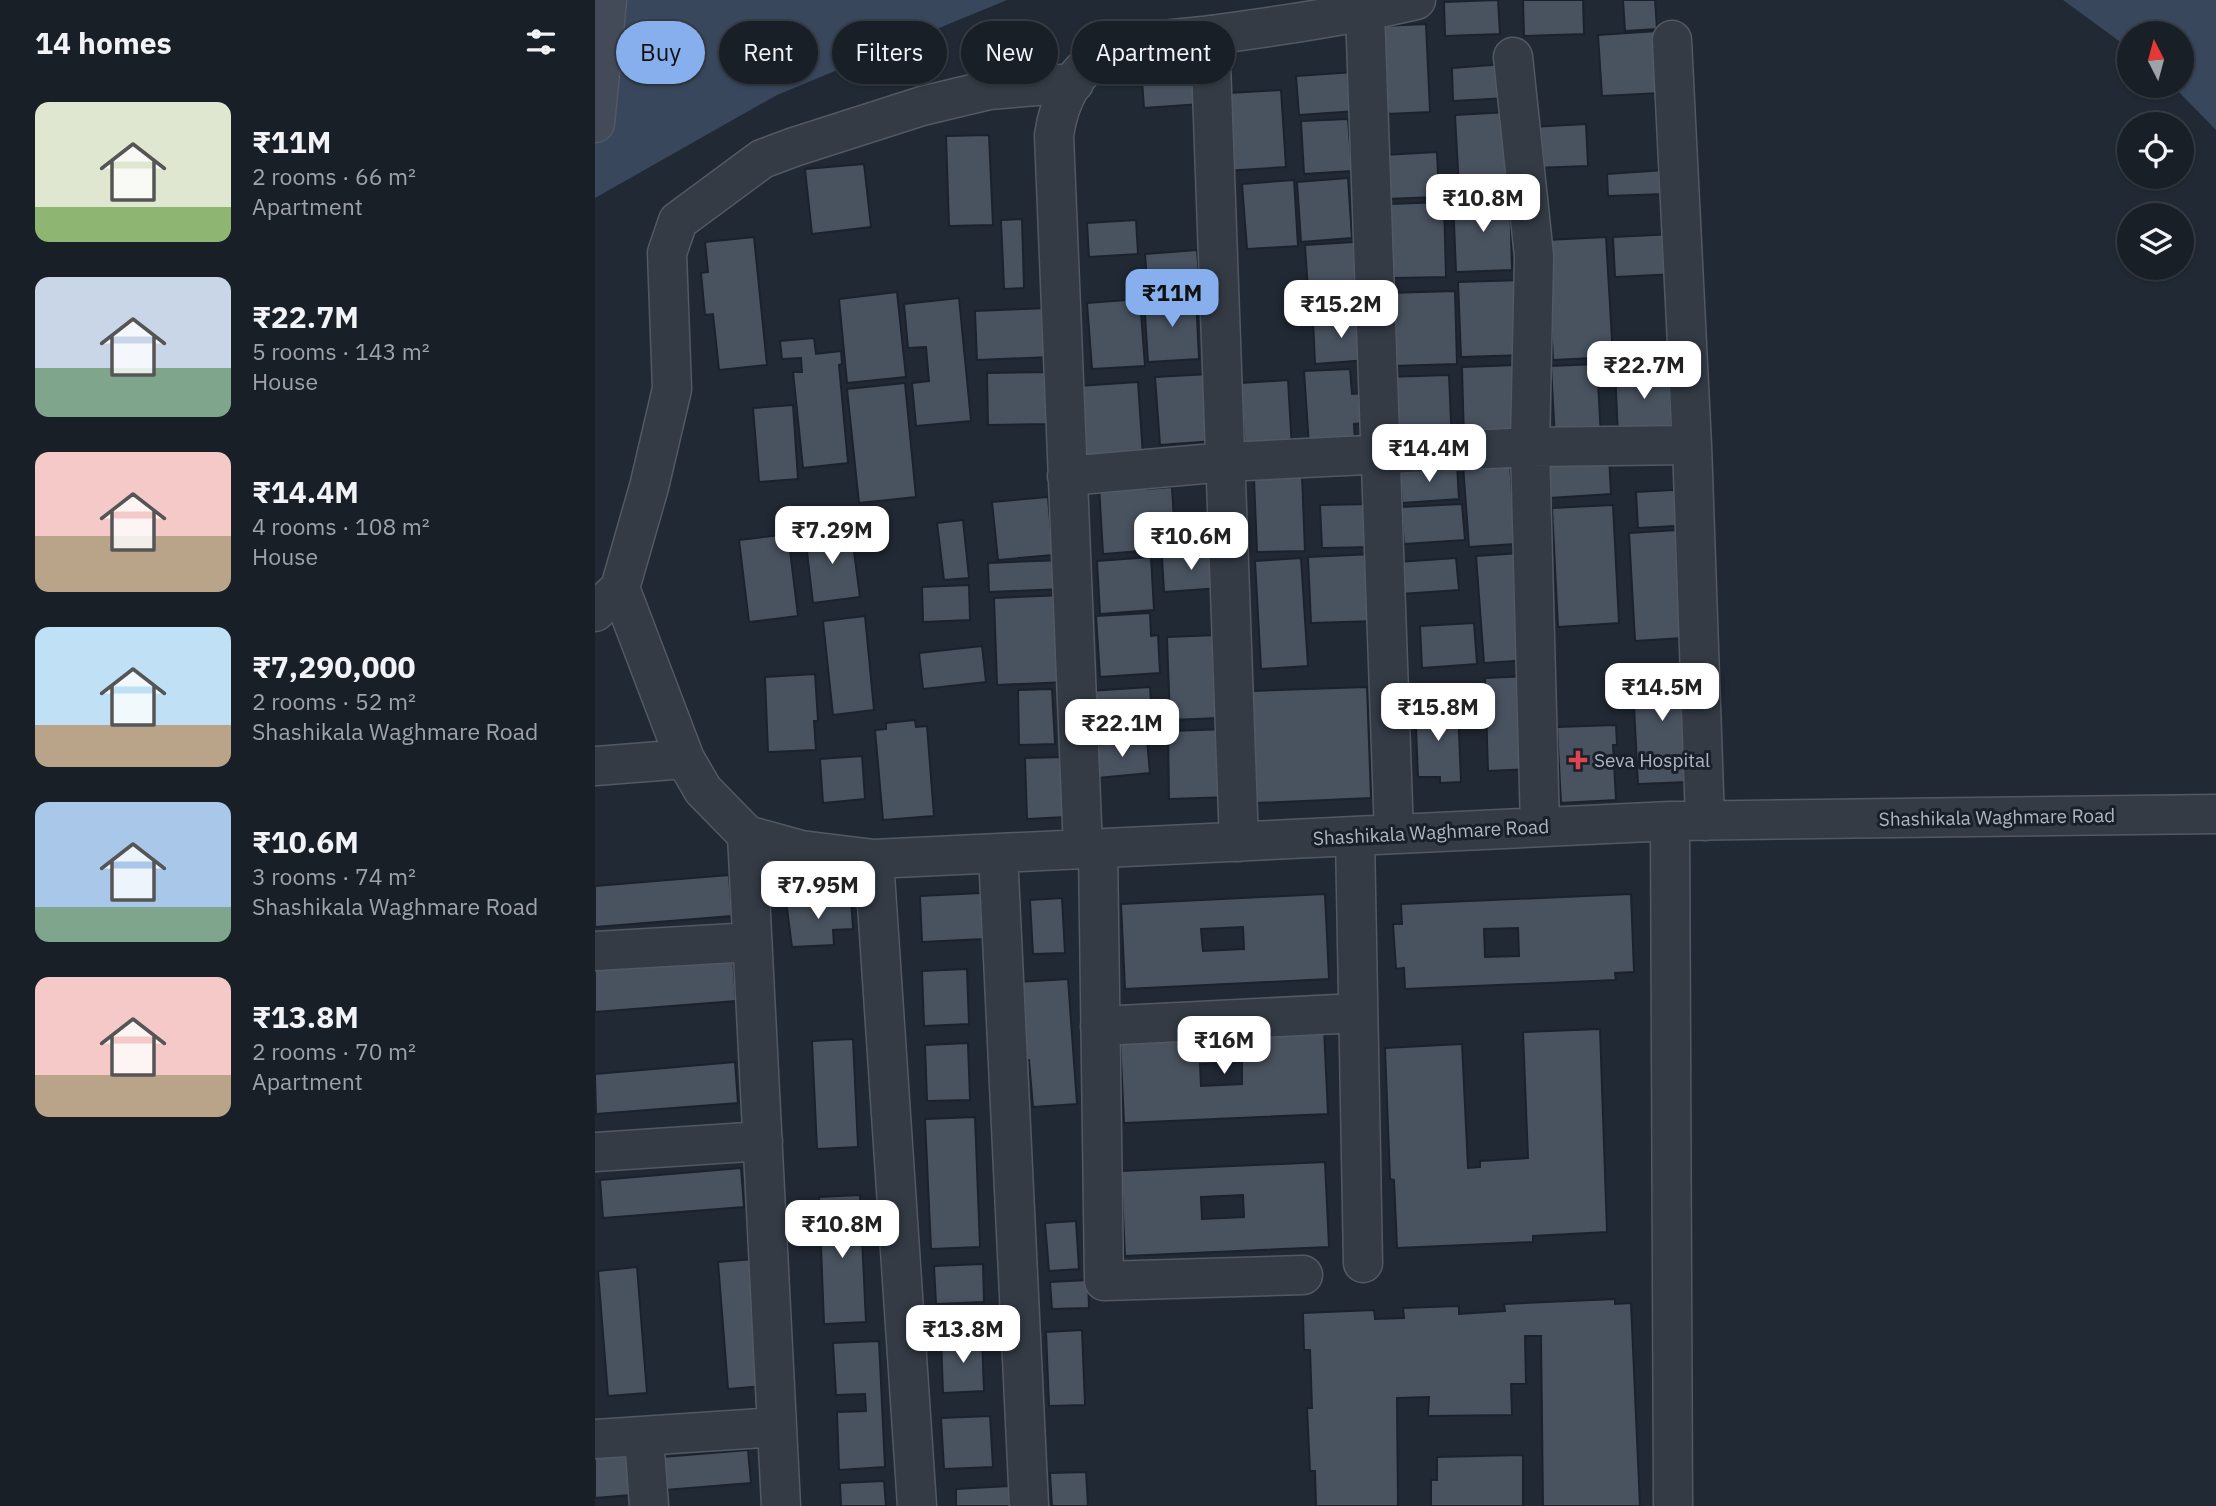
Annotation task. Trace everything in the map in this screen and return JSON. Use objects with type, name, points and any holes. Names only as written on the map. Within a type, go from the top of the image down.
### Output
[{"type":"main road","points":[[595,123],[607,0]]},
{"type":"street","points":[[1235,31],[1365,12],[1416,0]]},
{"type":"street","points":[[1365,12],[1394,834]]},
{"type":"street","points":[[1672,40],[1692,445],[1673,1506]]},
{"type":"street","points":[[1514,57],[1534,256],[1530,447],[1540,827]]},
{"type":"street","points":[[781,1506],[747,835],[703,790],[685,759],[608,600],[649,487],[672,389],[667,253],[678,221],[762,159],[922,106],[989,90],[1072,83]]},
{"type":"street","points":[[1073,84],[1064,97],[1057,115],[1054,135],[1067,476],[1100,1026],[1104,1282],[1303,1275]]},
{"type":"street","points":[[1212,84],[1239,842]]},
{"type":"street","points":[[1067,476],[1226,462],[1530,447],[1692,445]]},
{"type":"street","points":[[595,766],[685,759]]},
{"type":"street","name":"Shashikala Waghmare Road","points":[[747,835],[801,850],[874,859],[1687,821],[2216,814]]},
{"type":"street","points":[[1356,836],[1363,1263]]},
{"type":"street","points":[[997,853],[1029,1506]]},
{"type":"street","points":[[874,859],[917,1506]]},
{"type":"street","points":[[595,951],[752,942]]},
{"type":"street","points":[[1100,1026],[1357,1013]]},
{"type":"street","points":[[595,1152],[763,1141]]},
{"type":"street","points":[[595,1439],[777,1427]]},
{"type":"street","points":[[644,1436],[649,1506]]},
{"type":"water","points":[[595,0],[1007,0],[947,25],[947,21],[832,21],[832,72],[818,78],[818,21],[719,21],[719,84],[804,84],[777,95],[595,198]]},
{"type":"water","points":[[2063,0],[2216,0],[2216,130],[2185,98],[2195,98],[2195,21],[2117,21],[2117,39]]},
{"type":"building","points":[[1498,0],[1500,34],[1445,36],[1444,2]]},
{"type":"building","points":[[1523,0],[1583,0],[1584,34],[1524,36]]},
{"type":"building","points":[[1623,0],[1655,0],[1657,29],[1625,31]]},
{"type":"building","points":[[1426,24],[1430,112],[1386,114],[1382,26]]},
{"type":"building","points":[[1658,31],[1661,93],[1602,96],[1598,35]]},
{"type":"building","points":[[1505,64],[1507,98],[1453,101],[1452,68]]},
{"type":"building","points":[[1355,72],[1357,111],[1299,115],[1296,76]]},
{"type":"building","points":[[1142,84],[1200,84],[1201,104],[1144,108]]},
{"type":"building","points":[[1281,90],[1286,167],[1224,171],[1229,93]]},
{"type":"building","points":[[1509,112],[1513,186],[1459,189],[1455,115]]},
{"type":"building","points":[[1348,119],[1352,171],[1304,174],[1301,121]]},
{"type":"building","points":[[1586,124],[1588,166],[1533,168],[1531,127]]},
{"type":"building","points":[[989,135],[993,225],[949,226],[946,136]]},
{"type":"building","points":[[1437,152],[1439,197],[1385,199],[1384,155]]},
{"type":"building","points":[[864,164],[871,227],[812,234],[805,169]]},
{"type":"building","points":[[1665,170],[1666,194],[1608,196],[1607,174]]},
{"type":"building","points":[[1348,178],[1352,238],[1301,242],[1297,182]]},
{"type":"building","points":[[1294,180],[1298,246],[1247,249],[1242,184]]},
{"type":"building","points":[[1510,196],[1512,270],[1456,272],[1453,198]]},
{"type":"building","points":[[1444,202],[1446,277],[1393,278],[1390,204]]},
{"type":"building","points":[[1022,219],[1024,288],[1004,289],[1001,220]]},
{"type":"building","points":[[1136,220],[1138,254],[1089,257],[1087,223]]},
{"type":"building","points":[[1675,234],[1677,274],[1615,277],[1613,237]]},
{"type":"building","points":[[754,237],[767,365],[719,370],[713,314],[705,315],[701,273],[708,272],[705,242]]},
{"type":"building","points":[[1606,237],[1613,357],[1553,360],[1547,240]]},
{"type":"building","points":[[1354,242],[1358,303],[1309,306],[1305,245]]},
{"type":"building","points":[[1197,250],[1200,290],[1148,293],[1145,254]]},
{"type":"building","points":[[1524,280],[1527,355],[1461,357],[1458,282]]},
{"type":"building","points":[[1455,291],[1457,364],[1391,366],[1389,293]]},
{"type":"building","points":[[897,292],[906,377],[847,383],[839,299]]},
{"type":"building","points":[[1196,296],[1199,359],[1148,362],[1144,299]]},
{"type":"building","points":[[959,298],[971,421],[916,426],[912,383],[929,381],[926,347],[908,348],[904,304]]},
{"type":"building","points":[[1140,299],[1145,366],[1092,369],[1087,303]]},
{"type":"building","points":[[1049,308],[1051,357],[977,360],[975,311]]},
{"type":"building","points":[[1366,316],[1368,360],[1315,364],[1313,320]]},
{"type":"building","points":[[814,338],[816,354],[841,351],[842,364],[839,365],[848,463],[803,468],[793,372],[802,372],[801,358],[782,359],[780,341]]},
{"type":"building","points":[[1597,364],[1601,438],[1555,440],[1551,366]]},
{"type":"building","points":[[1519,365],[1522,439],[1464,441],[1462,367]]},
{"type":"building","points":[[1669,365],[1672,434],[1618,437],[1615,368]]},
{"type":"building","points":[[1350,369],[1352,394],[1363,393],[1365,423],[1354,424],[1355,443],[1309,446],[1304,371]]},
{"type":"building","points":[[1052,372],[1053,424],[988,425],[987,373]]},
{"type":"building","points":[[1210,374],[1214,441],[1160,445],[1155,377]]},
{"type":"building","points":[[1449,375],[1452,444],[1388,446],[1386,377]]},
{"type":"building","points":[[1288,380],[1292,449],[1245,452],[1241,383]]},
{"type":"building","points":[[1138,382],[1143,456],[1083,460],[1078,386]]},
{"type":"building","points":[[905,383],[916,497],[859,503],[847,389]]},
{"type":"building","points":[[793,405],[798,479],[759,482],[753,408]]},
{"type":"building","points":[[1609,456],[1611,494],[1549,498],[1547,460]]},
{"type":"building","points":[[1510,462],[1515,544],[1469,547],[1463,465]]},
{"type":"building","points":[[1457,465],[1459,499],[1402,503],[1400,469]]},
{"type":"building","points":[[1302,475],[1305,551],[1257,552],[1254,478]]},
{"type":"building","points":[[1147,483],[1147,489],[1172,487],[1174,520],[1154,522],[1155,550],[1103,554],[1099,486]]},
{"type":"building","points":[[1691,489],[1693,525],[1638,528],[1636,492]]},
{"type":"building","points":[[1048,497],[1053,555],[998,560],[992,502]]},
{"type":"building","points":[[1371,504],[1373,547],[1322,548],[1320,505]]},
{"type":"building","points":[[1462,504],[1465,540],[1404,544],[1401,507]]},
{"type":"building","points":[[1613,505],[1619,623],[1558,627],[1552,508]]},
{"type":"building","points":[[963,520],[969,578],[944,580],[937,523]]},
{"type":"building","points":[[851,529],[860,597],[813,603],[805,535]]},
{"type":"building","points":[[1678,530],[1683,638],[1635,641],[1629,533]]},
{"type":"building","points":[[788,534],[798,616],[749,622],[739,540]]},
{"type":"building","points":[[1219,553],[1221,588],[1164,592],[1162,557]]},
{"type":"building","points":[[1521,553],[1528,660],[1484,663],[1476,556]]},
{"type":"building","points":[[1373,554],[1376,621],[1311,623],[1308,557]]},
{"type":"building","points":[[1151,557],[1154,610],[1100,614],[1097,561]]},
{"type":"building","points":[[1301,558],[1308,666],[1261,669],[1255,561]]},
{"type":"building","points":[[1456,558],[1459,590],[1400,594],[1398,562]]},
{"type":"building","points":[[1062,560],[1063,589],[989,592],[988,563]]},
{"type":"building","points":[[969,585],[970,620],[923,622],[922,587]]},
{"type":"building","points":[[1065,595],[1068,682],[997,685],[994,598]]},
{"type":"building","points":[[1150,613],[1151,636],[1158,635],[1160,673],[1100,677],[1096,616]]},
{"type":"building","points":[[865,616],[874,710],[833,715],[823,621]]},
{"type":"building","points":[[1474,623],[1477,664],[1422,668],[1420,626]]},
{"type":"building","points":[[1218,635],[1220,718],[1170,720],[1167,637]]},
{"type":"building","points":[[982,646],[986,682],[923,689],[919,653]]},
{"type":"building","points":[[1690,664],[1689,782],[1638,784],[1632,668]]},
{"type":"building","points":[[815,674],[818,721],[814,721],[816,750],[768,752],[765,677]]},
{"type":"building","points":[[1530,676],[1533,769],[1488,771],[1485,678]]},
{"type":"building","points":[[1150,687],[1153,729],[1091,732],[1089,691]]},
{"type":"building","points":[[1367,687],[1371,798],[1256,803],[1252,691]]},
{"type":"building","points":[[1052,689],[1055,744],[1019,745],[1018,690]]},
{"type":"building","points":[[1458,706],[1461,782],[1440,783],[1440,777],[1418,777],[1416,729],[1413,729],[1412,708]]},
{"type":"building","points":[[915,720],[916,727],[927,726],[934,816],[883,820],[875,730],[886,729],[886,723]]},
{"type":"building","points":[[1616,725],[1617,745],[1613,745],[1616,800],[1561,803],[1557,727]]},
{"type":"building","points":[[1229,729],[1231,797],[1169,799],[1168,731]]},
{"type":"building","points":[[1147,740],[1150,773],[1097,778],[1094,745]]},
{"type":"building","points":[[862,756],[865,799],[823,803],[820,759]]},
{"type":"building","points":[[1064,757],[1066,817],[1027,819],[1025,758]]},
{"type":"building","points":[[729,875],[732,916],[595,927],[595,886]]},
{"type":"building","points":[[981,893],[983,939],[922,942],[920,896]]},
{"type":"building","points":[[1325,894],[1329,979],[1125,989],[1121,904]],"holes":[[[1243,927],[1244,949],[1203,951],[1201,929]]]},
{"type":"building","points":[[1631,894],[1634,972],[1615,973],[1616,980],[1405,989],[1404,968],[1396,969],[1393,924],[1402,924],[1401,904]],"holes":[[[1518,928],[1519,956],[1485,957],[1484,929]]]},
{"type":"building","points":[[851,898],[853,929],[833,930],[834,945],[792,947],[786,901],[812,900],[813,904],[820,903],[819,900]]},
{"type":"building","points":[[1062,898],[1065,953],[1033,954],[1030,900]]},
{"type":"building","points":[[733,957],[736,1001],[595,1012],[595,968]]},
{"type":"building","points":[[967,969],[969,1024],[924,1026],[922,971]]},
{"type":"building","points":[[1068,979],[1077,1104],[1033,1107],[1029,1060],[1023,1060],[1017,982]]},
{"type":"building","points":[[1324,1029],[1328,1114],[1124,1123],[1120,1038]],"holes":[[[1242,1062],[1242,1084],[1201,1086],[1200,1064]]]},
{"type":"building","points":[[1600,1029],[1607,1232],[1533,1236],[1533,1242],[1397,1248],[1394,1180],[1390,1179],[1385,1048],[1462,1044],[1468,1168],[1480,1167],[1480,1161],[1528,1158],[1523,1032]]},
{"type":"building","points":[[853,1039],[858,1147],[817,1149],[812,1041]]},
{"type":"building","points":[[968,1043],[970,1100],[927,1101],[925,1045]]},
{"type":"building","points":[[735,1062],[738,1103],[596,1114],[595,1074]]},
{"type":"building","points":[[975,1117],[980,1247],[931,1249],[925,1119]]},
{"type":"building","points":[[1325,1162],[1329,1247],[1125,1256],[1121,1171]],"holes":[[[1243,1195],[1244,1217],[1202,1219],[1201,1197]]]},
{"type":"building","points":[[741,1168],[744,1207],[603,1218],[600,1180]]},
{"type":"building","points":[[860,1195],[866,1322],[824,1324],[819,1197]]},
{"type":"building","points":[[1076,1221],[1079,1269],[1049,1271],[1045,1223]]},
{"type":"building","points":[[754,1259],[764,1386],[728,1389],[718,1262]]},
{"type":"building","points":[[983,1264],[984,1302],[936,1304],[934,1266]]},
{"type":"building","points":[[637,1267],[647,1393],[608,1396],[598,1271]]},
{"type":"building","points":[[1088,1280],[1089,1308],[1052,1309],[1050,1282]]},
{"type":"building","points":[[1615,1299],[1615,1304],[1631,1303],[1640,1506],[1543,1506],[1541,1336],[1525,1336],[1526,1384],[1511,1384],[1512,1415],[1428,1416],[1429,1397],[1397,1398],[1398,1506],[1316,1506],[1315,1471],[1310,1471],[1307,1408],[1312,1408],[1310,1350],[1304,1350],[1303,1313],[1374,1310],[1375,1319],[1404,1318],[1403,1308],[1459,1306],[1459,1314],[1505,1311],[1504,1304]]},
{"type":"building","points":[[1082,1330],[1085,1405],[1049,1406],[1046,1332]]},
{"type":"building","points":[[982,1337],[984,1391],[943,1393],[941,1339]]},
{"type":"building","points":[[879,1341],[885,1467],[839,1470],[837,1412],[866,1411],[865,1394],[836,1395],[833,1343]]},
{"type":"building","points":[[990,1416],[993,1467],[944,1469],[941,1418]]},
{"type":"building","points":[[748,1450],[751,1483],[665,1490],[662,1457]]},
{"type":"building","points":[[628,1454],[631,1495],[595,1498],[595,1457]]},
{"type":"building","points":[[1523,1455],[1523,1506],[1431,1506],[1431,1480],[1437,1480],[1437,1457]]},
{"type":"building","points":[[1086,1472],[1088,1506],[1052,1506],[1050,1473]]},
{"type":"building","points":[[884,1481],[886,1506],[841,1506],[840,1483]]},
{"type":"building","points":[[1009,1486],[1010,1506],[956,1506],[956,1489]]},
{"type":"place","name":"Seva Hospital","points":[[1578,760]]}]
